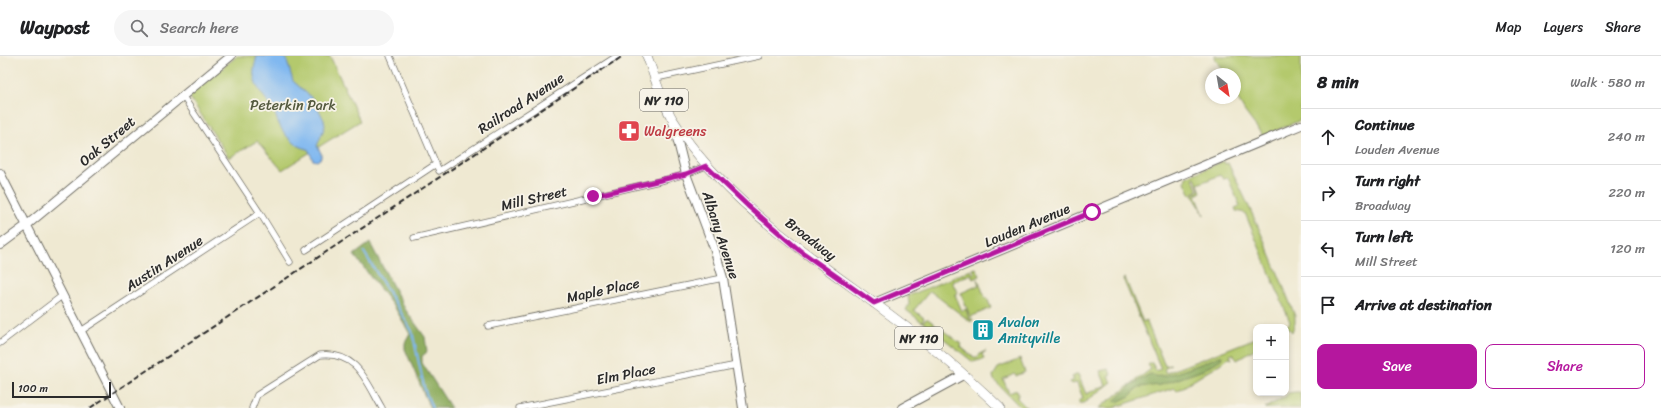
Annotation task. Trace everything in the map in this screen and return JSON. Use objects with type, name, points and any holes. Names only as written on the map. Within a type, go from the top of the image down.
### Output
[{"type":"main road","name":"Broadway","points":[[647,56],[673,120],[706,166],[744,202],[799,250],[874,303],[910,331],[1000,408]]},
{"type":"street","name":"Oak Street","points":[[0,245],[231,56]]},
{"type":"street","points":[[306,250],[436,164],[390,56]]},
{"type":"street","name":"Railroad Avenue","points":[[436,164],[439,171],[617,56]]},
{"type":"street","points":[[656,78],[759,56]]},
{"type":"street","points":[[182,95],[260,213],[290,262]]},
{"type":"street","name":"Albany Avenue","points":[[673,120],[686,174],[714,248],[723,278],[743,408]]},
{"type":"street","name":"Louden Avenue","points":[[874,303],[1301,125]]},
{"type":"street","name":"Mill Street","points":[[414,238],[686,174],[706,166]]},
{"type":"street","points":[[0,173],[120,408]]},
{"type":"street","name":"Austin Avenue","points":[[81,332],[260,213]]},
{"type":"street","name":"Maple Place","points":[[488,326],[723,278]]},
{"type":"street","points":[[0,342],[63,295]]},
{"type":"street","points":[[252,408],[257,394],[320,355],[332,354],[352,362],[360,370],[382,408]]},
{"type":"street","name":"Elm Place","points":[[520,408],[736,365]]},
{"type":"street","points":[[902,408],[963,375]]},
{"type":"green space","name":"Peterkin Park","points":[[237,56],[330,56],[360,121],[282,170],[257,141],[229,158],[189,96]]},
{"type":"green space","points":[[1214,56],[1301,56],[1301,120],[1263,136],[1241,104],[1241,68],[1221,68]]},
{"type":"green space","points":[[1224,161],[1225,164],[1228,163],[1263,239],[1295,316],[1295,323],[1292,332],[1289,329],[1290,322],[1245,213],[1236,211],[1235,208],[1240,206],[1228,178],[1223,179],[1220,175],[1198,184],[1201,192],[1196,195],[1204,215],[1193,195],[1199,190],[1195,177],[1193,178],[1197,190],[1191,195],[1185,182],[1186,177]]},
{"type":"green space","points":[[370,243],[405,309],[425,337],[427,352],[422,356],[422,363],[451,408],[430,408],[405,349],[405,343],[410,334],[397,311],[354,255]]},
{"type":"green space","points":[[976,268],[980,276],[973,279],[971,274],[952,282],[958,293],[955,295],[962,311],[966,309],[969,319],[973,319],[971,322],[930,291],[914,310],[924,318],[922,322],[906,310],[909,304],[908,296],[971,270],[973,274],[975,273],[973,269]]},
{"type":"green space","points":[[1125,278],[1143,322],[1146,320],[1165,366],[1171,365],[1164,369],[1166,373],[1253,339],[1253,350],[1237,360],[1233,354],[1230,355],[1232,359],[1229,358],[1177,391],[1174,388],[1113,408],[1099,408],[1151,369],[1148,365],[1150,363],[1152,363],[1156,371],[1161,369],[1123,279]]},
{"type":"green space","points":[[977,279],[991,308],[970,317],[961,293],[979,285]]},
{"type":"green space","points":[[926,319],[961,344],[960,346],[973,357],[978,357],[981,353],[986,351],[982,354],[984,359],[973,362],[923,322]]},
{"type":"green space","points":[[1222,356],[1221,359],[1203,370],[1161,385],[1139,387],[1130,396],[1117,402],[1114,401],[1133,384],[1150,374],[1155,376],[1168,375]]},
{"type":"green space","points":[[1020,359],[1025,372],[1003,379],[1009,393],[1017,390],[1019,395],[1017,398],[1027,408],[1021,408],[994,380],[993,376],[998,368]]},
{"type":"green space","points":[[1109,369],[1111,374],[1108,376],[1112,382],[1084,403],[1079,403],[1079,400],[1083,398],[1077,383],[1071,384],[1070,382],[1074,380],[1072,377],[1078,374],[1086,394],[1106,385],[1100,371]]},
{"type":"green space","points":[[1300,392],[1301,408],[1265,408],[1286,396],[1289,396],[1289,393]]},
{"type":"water","points":[[257,56],[284,56],[293,81],[314,100],[324,120],[325,126],[317,146],[321,153],[321,158],[317,161],[313,160],[308,149],[294,143],[287,136],[281,128],[273,109],[260,92],[254,74]]},
{"type":"waterway","points":[[364,252],[412,331],[425,391],[432,408]]},
{"type":"railway","points":[[90,408],[623,56]]},
{"type":"place","name":"Walgreens","points":[[629,131]]},
{"type":"place","name":"Avalon Amityville","points":[[983,330]]},
{"type":"route","points":[[593,196],[653,183],[686,174],[706,166],[718,179],[799,250],[874,303],[1092,212]]}]
